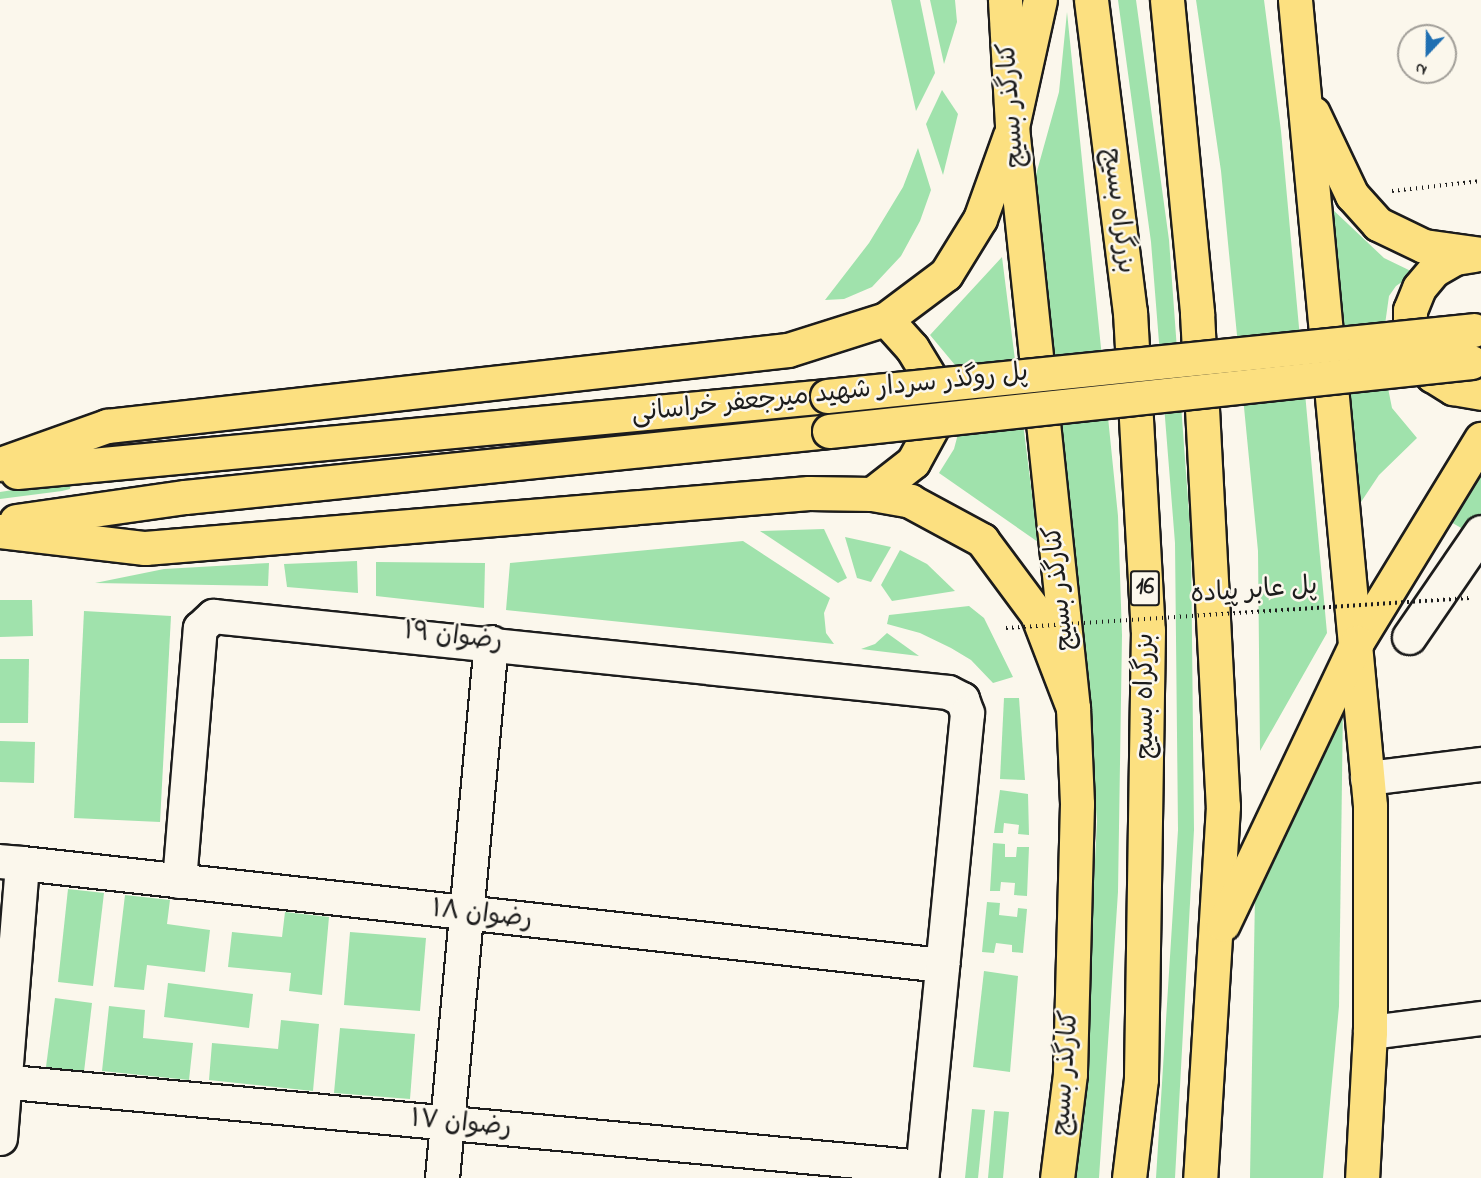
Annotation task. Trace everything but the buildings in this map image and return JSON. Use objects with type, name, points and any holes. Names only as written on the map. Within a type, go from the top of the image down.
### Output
[{"type":"main road","name":"کنارگذر بسیج","points":[[1005,0],[1012,127],[1073,708],[1077,804],[1070,1074],[1058,1178]]},
{"type":"main road","points":[[0,464],[107,426],[788,350],[886,319],[946,274],[980,219],[1012,127],[1040,0]]},
{"type":"main road","name":"بزرگراه بسیج","points":[[1091,0],[1130,312],[1148,630],[1141,1079],[1129,1178]]},
{"type":"main road","points":[[1167,0],[1197,313],[1223,806],[1200,1178]]},
{"type":"main road","points":[[1295,0],[1357,642],[1367,778],[1370,1032],[1362,1178]]},
{"type":"main road","points":[[1303,93],[1352,195],[1378,224],[1424,246],[1480,254]]},
{"type":"main road","points":[[1480,254],[1455,258],[1434,270],[1414,299],[1410,334],[1418,357],[1432,375],[1453,388],[1481,393]]},
{"type":"main road","points":[[872,494],[913,462],[936,420],[934,384],[912,348],[886,319]]},
{"type":"main road","name":"پل روگذر سردار شهید میرجعفر خراسانی","points":[[0,473],[827,396],[1477,345]]},
{"type":"main road","name":"پل روگذر سردار شهید میرجعفر خراسانی","points":[[0,523],[185,497],[828,431],[1477,345]]},
{"type":"main road","points":[[1216,939],[1357,642],[1481,439]]},
{"type":"main road","points":[[0,531],[145,548],[809,493],[872,494],[910,501],[982,540],[1038,614],[1073,708]]},
{"type":"street","points":[[1409,637],[1481,532]]},
{"type":"street","name":"رضوان ۱۹","points":[[179,881],[200,628],[213,616],[491,642],[948,692],[962,699],[968,713],[942,965]]},
{"type":"street","points":[[442,1178],[491,642]]},
{"type":"street","points":[[1367,778],[1481,764]]},
{"type":"street","points":[[0,1138],[11,862]]},
{"type":"street","name":"رضوان ۱۸","points":[[11,862],[942,965]]},
{"type":"street","points":[[922,1172],[942,965]]},
{"type":"street","points":[[1370,1032],[1481,1018]]},
{"type":"street","name":"رضوان ۱۷","points":[[3,1081],[922,1172]]},
{"type":"path","points":[[1352,195],[1481,182]]},
{"type":"path","name":"پل عابر پیاده","points":[[1006,628],[1468,598]]},
{"type":"green space","points":[[891,0],[920,0],[935,73],[916,111]]},
{"type":"green space","points":[[930,0],[955,0],[957,22],[944,64]]},
{"type":"green space","points":[[1118,0],[1136,0],[1169,240],[1191,541],[1194,830],[1175,1178],[1156,1178],[1178,830],[1175,543],[1151,242]]},
{"type":"green space","points":[[1196,0],[1264,0],[1281,131],[1327,633],[1260,751],[1258,551],[1221,171]]},
{"type":"green space","points":[[1067,12],[1118,516],[1122,635],[1118,892],[1099,1178],[1073,1178],[1083,1096],[1097,821],[1075,555],[1032,189],[1059,92]]},
{"type":"green space","points":[[942,90],[958,114],[943,175],[926,124]]},
{"type":"green space","points":[[918,148],[931,190],[920,221],[901,256],[872,287],[844,299],[825,300],[869,243],[903,187]]},
{"type":"green space","points":[[1330,207],[1384,258],[1415,273],[1396,286],[1389,296],[1381,353],[1392,408],[1417,438],[1379,475],[1355,511]]},
{"type":"green space","points":[[1002,257],[1038,542],[939,473],[954,449],[967,400],[955,365],[930,335]]},
{"type":"green space","points":[[1481,454],[1481,520],[1468,532],[1444,518]]},
{"type":"green space","points":[[71,481],[70,489],[0,499],[0,492]]},
{"type":"green space","points":[[824,529],[847,578],[838,583],[760,531]]},
{"type":"green space","points":[[845,537],[891,547],[871,582],[857,578]]},
{"type":"green space","points":[[743,541],[830,598],[824,613],[826,633],[834,644],[506,610],[510,563]]},
{"type":"green space","points":[[900,550],[927,564],[955,591],[892,601],[881,585]]},
{"type":"green space","points":[[357,561],[358,593],[287,587],[284,564]]},
{"type":"green space","points":[[376,562],[485,563],[484,608],[376,596]]},
{"type":"green space","points":[[269,563],[268,586],[95,583],[164,569]]},
{"type":"green space","points":[[0,600],[32,600],[33,636],[0,637]]},
{"type":"green space","points":[[969,606],[984,618],[1013,677],[993,683],[971,660],[951,648],[920,633],[887,624],[889,615]]},
{"type":"green space","points":[[84,611],[171,616],[160,822],[74,818]]},
{"type":"green space","points":[[887,633],[919,656],[861,649],[875,644]]},
{"type":"green space","points":[[0,659],[29,659],[28,723],[0,723]]},
{"type":"green space","points":[[1004,698],[1019,698],[1025,780],[1000,779]]},
{"type":"green space","points":[[1343,703],[1339,1006],[1323,1178],[1250,1178],[1255,896]]},
{"type":"green space","points":[[0,741],[35,742],[34,783],[0,782]]},
{"type":"green space","points":[[1000,790],[1028,794],[1029,835],[1018,834],[1019,825],[1004,823],[1003,833],[994,833]]},
{"type":"green space","points":[[993,843],[1005,844],[1005,857],[1016,857],[1017,847],[1029,847],[1027,896],[1014,895],[1015,883],[1001,882],[1000,891],[990,891]]},
{"type":"green space","points":[[68,889],[104,893],[93,986],[58,982]]},
{"type":"green space","points":[[125,895],[170,900],[167,924],[210,930],[205,972],[147,965],[144,990],[114,987]]},
{"type":"green space","points":[[987,902],[1000,903],[999,915],[1017,917],[1018,908],[1027,909],[1023,953],[1012,952],[1012,945],[996,943],[994,953],[982,952]]},
{"type":"green space","points":[[285,912],[329,917],[322,995],[289,991],[291,973],[228,967],[232,932],[282,937]]},
{"type":"green space","points":[[350,932],[426,938],[420,1011],[344,1005]]},
{"type":"green space","points":[[984,971],[1018,976],[1010,1072],[973,1067]]},
{"type":"green space","points":[[168,983],[253,994],[249,1028],[164,1017]]},
{"type":"green space","points":[[55,998],[92,1003],[84,1072],[46,1067]]},
{"type":"green space","points":[[109,1006],[145,1010],[143,1038],[193,1043],[189,1080],[102,1071]]},
{"type":"green space","points":[[281,1020],[319,1024],[313,1091],[209,1080],[212,1043],[278,1049]]},
{"type":"green space","points":[[340,1028],[415,1034],[410,1099],[334,1093]]},
{"type":"green space","points":[[972,1109],[985,1110],[978,1178],[965,1178]]},
{"type":"green space","points":[[994,1111],[1009,1112],[1003,1178],[988,1178]]}]
